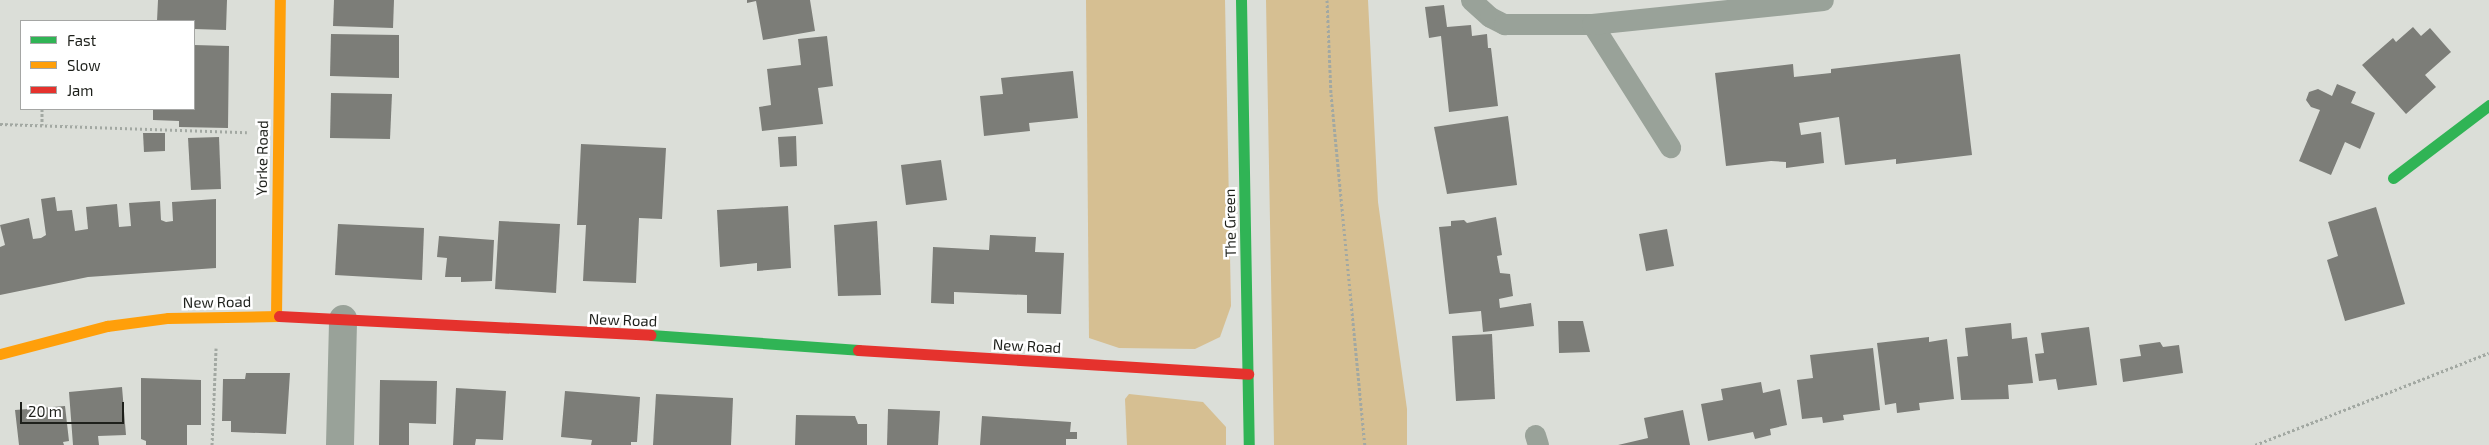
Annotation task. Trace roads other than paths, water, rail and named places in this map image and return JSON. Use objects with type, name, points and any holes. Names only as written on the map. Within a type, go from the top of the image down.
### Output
[{"type":"street","name":"Yorke Road","points":[[276,316],[280,0]]},
{"type":"street","name":"The Green","points":[[1241,0],[1249,445]]},
{"type":"street","points":[[2393,178],[2489,105]]},
{"type":"street","name":"New Road","points":[[0,354],[60,336],[107,326],[168,318],[276,316],[727,339],[908,354],[1248,374]]},
{"type":"street","points":[[340,445],[343,319]]},
{"type":"lane","points":[[1470,0],[1490,17],[1504,24],[1592,24],[1823,0]]},
{"type":"lane","points":[[1592,24],[1670,147]]}]
